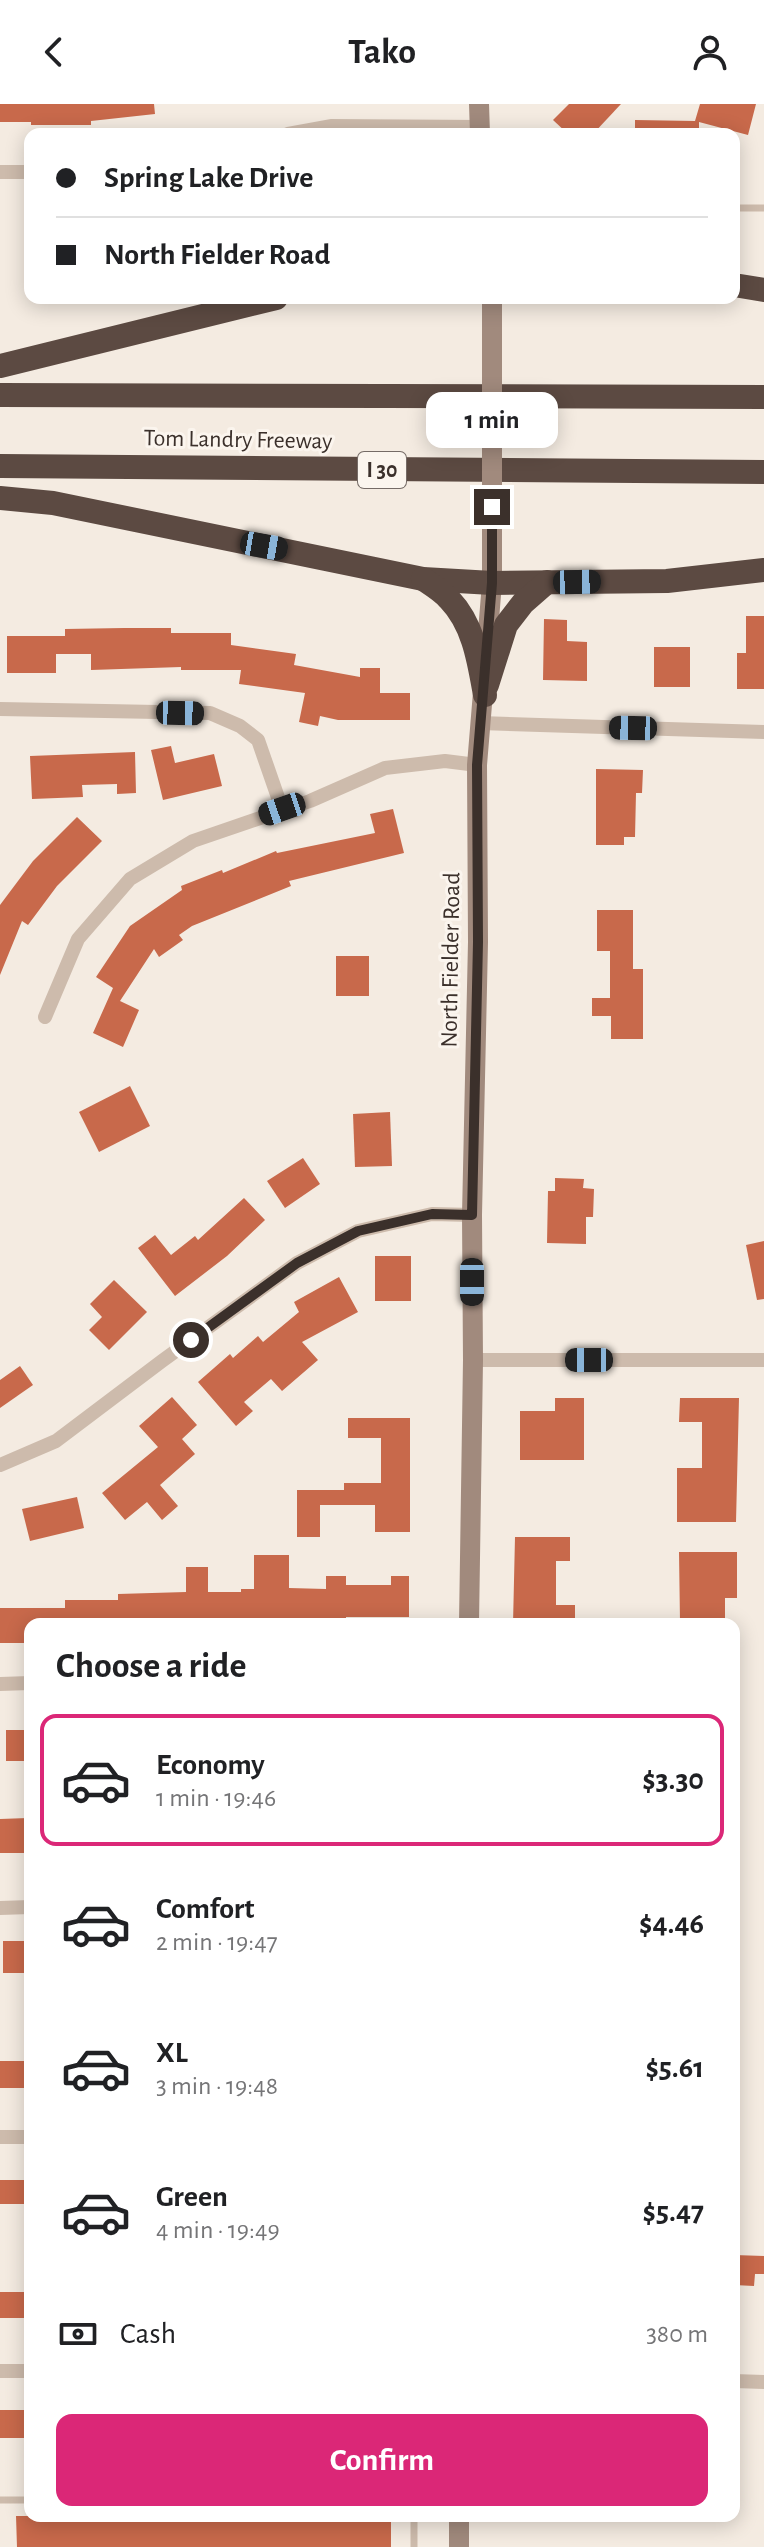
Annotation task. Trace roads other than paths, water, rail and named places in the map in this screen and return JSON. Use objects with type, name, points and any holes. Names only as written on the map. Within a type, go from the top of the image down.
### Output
[{"type":"highway","points":[[740,286],[764,290]]},
{"type":"highway","points":[[0,366],[252,304]]},
{"type":"highway","name":"Tom Landry Freeway","points":[[0,395],[764,397]]},
{"type":"highway","name":"Tom Landry Freeway","points":[[0,466],[764,472]]},
{"type":"highway","points":[[0,498],[53,503],[423,579],[492,583],[667,581],[764,570]]},
{"type":"highway","points":[[423,579],[449,599],[465,620],[478,651],[485,695]]},
{"type":"highway","points":[[485,695],[506,625],[523,603],[547,582]]},
{"type":"main road","points":[[479,104],[479,128]]},
{"type":"main road","name":"North Fielder Road","points":[[469,1618],[472,1215],[478,942],[477,765],[492,583],[492,304]]},
{"type":"main road","points":[[459,2522],[459,2547]]},
{"type":"street","points":[[321,128],[391,128]]},
{"type":"street","points":[[0,172],[24,172]]},
{"type":"street","points":[[0,709],[210,713],[240,726],[258,740],[282,809]]},
{"type":"street","points":[[480,723],[764,732]]},
{"type":"street","points":[[45,1017],[78,939],[130,879],[193,841],[310,801],[385,768],[445,761],[477,765]]},
{"type":"street","points":[[0,1465],[56,1441],[297,1263],[346,1237],[358,1231],[432,1214],[472,1215]]},
{"type":"street","points":[[473,1360],[764,1360]]},
{"type":"street","points":[[0,1684],[24,1683]]},
{"type":"street","points":[[0,1908],[24,1907]]},
{"type":"street","points":[[0,2137],[24,2137]]},
{"type":"street","points":[[0,2371],[24,2371]]},
{"type":"street","points":[[740,2381],[764,2382]]},
{"type":"lane","points":[[740,208],[764,208]]},
{"type":"lane","points":[[0,2500],[24,2500]]},
{"type":"lane","points":[[414,2522],[414,2547]]}]
